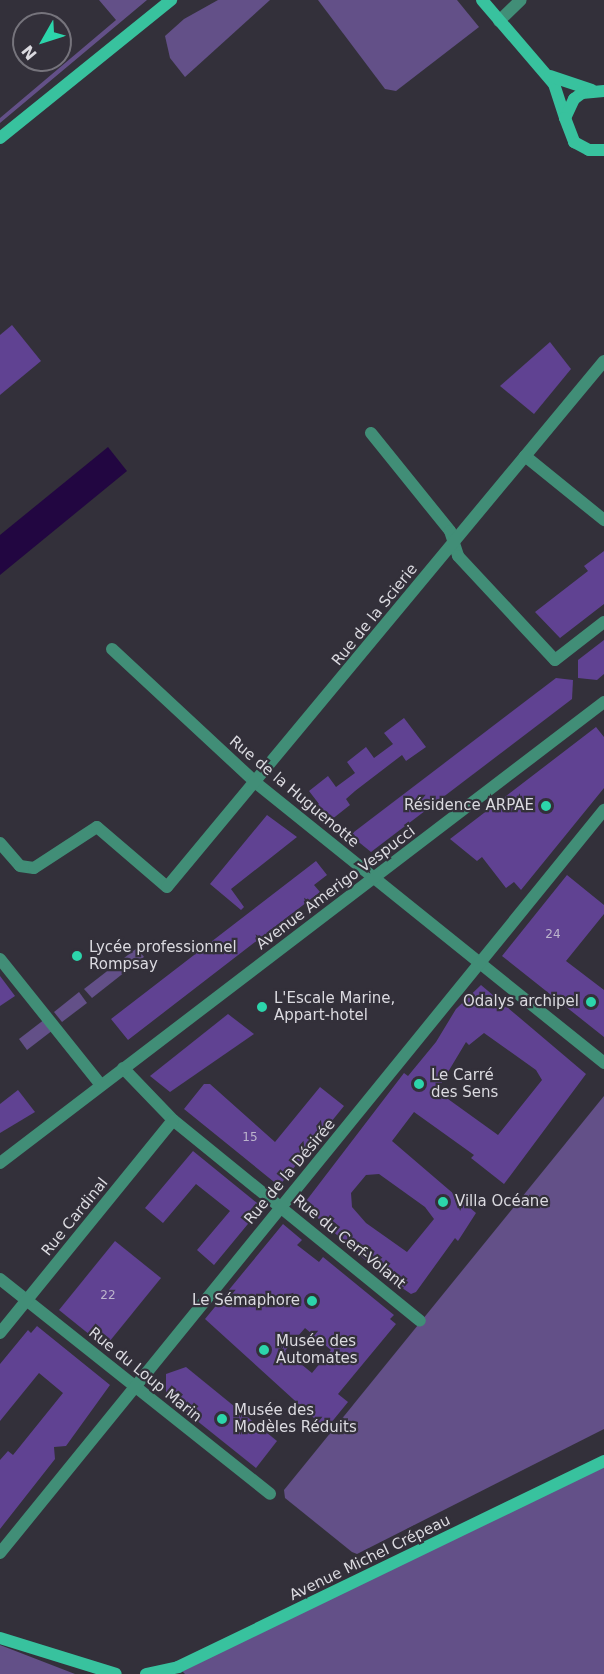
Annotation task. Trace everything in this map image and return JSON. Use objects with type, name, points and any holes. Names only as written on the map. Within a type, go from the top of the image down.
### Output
[{"type":"street","points":[[0,138],[171,0]]},
{"type":"street","points":[[482,0],[554,84],[574,142],[602,152]]},
{"type":"street","points":[[499,21],[521,0]]},
{"type":"street","points":[[538,65],[565,84],[598,91]]},
{"type":"street","points":[[565,118],[573,99],[598,91]]},
{"type":"street","name":"Rue de la Scierie","points":[[0,843],[20,866],[34,868],[97,827],[167,887],[256,783],[604,361]]},
{"type":"street","points":[[371,433],[450,531],[458,556],[555,660],[604,622]]},
{"type":"street","points":[[525,456],[604,520]]},
{"type":"street","name":"Rue de la Huguenotte","points":[[112,650],[256,783],[604,1063]]},
{"type":"street","name":"Avenue Amerigo Vespucci","points":[[0,1163],[604,702]]},
{"type":"street","name":"Rue de la Désirée","points":[[0,1553],[604,810]]},
{"type":"street","points":[[0,959],[101,1085]]},
{"type":"street","name":"Rue du Cerf-Volant","points":[[123,1068],[173,1120],[420,1321]]},
{"type":"street","name":"Rue Cardinal","points":[[0,1333],[173,1120]]},
{"type":"street","name":"Rue du Loup Marin","points":[[0,1279],[270,1494]]},
{"type":"street","name":"Avenue Michel Crépeau","points":[[146,1674],[178,1667],[604,1461]]},
{"type":"street","points":[[0,1638],[116,1674]]},
{"type":"shaded area","points":[[99,0],[147,0],[72,63],[72,57],[116,20]]},
{"type":"shaded area","points":[[218,0],[270,0],[185,77],[170,58],[165,36],[184,19]]},
{"type":"shaded area","points":[[318,0],[457,0],[479,27],[396,91],[385,89]]},
{"type":"shaded area","points":[[54,72],[61,72],[0,123],[0,118]]},
{"type":"shaded area","points":[[108,447],[127,471],[0,575],[0,535]]},
{"type":"shaded area","points":[[137,948],[144,957],[92,998],[84,989]]},
{"type":"shaded area","points":[[79,992],[87,1003],[62,1022],[54,1012]]},
{"type":"shaded area","points":[[45,1019],[53,1030],[27,1050],[19,1039]]},
{"type":"shaded area","points":[[604,1096],[604,1429],[357,1554],[352,1552],[285,1498],[284,1490]]},
{"type":"shaded area","points":[[604,1461],[604,1674],[185,1674],[178,1667]]},
{"type":"shaded area","points":[[0,1645],[75,1674],[0,1674]]},
{"type":"building","points":[[12,325],[41,361],[0,395],[0,335]]},
{"type":"building","points":[[550,342],[571,369],[534,414],[500,386]]},
{"type":"building","points":[[604,551],[604,604],[560,638],[535,612],[588,571],[584,566]]},
{"type":"building","points":[[604,640],[604,674],[597,680],[578,678],[578,660]]},
{"type":"building","points":[[556,678],[573,680],[572,699],[371,852],[350,835]]},
{"type":"building","points":[[404,718],[426,747],[406,761],[402,755],[355,791],[346,799],[350,805],[331,820],[315,807],[319,804],[309,791],[328,776],[336,787],[355,773],[347,762],[366,747],[374,758],[393,744],[384,733]]},
{"type":"building","name":"Résidence ARPAE","points":[[596,727],[604,737],[604,788],[521,890],[514,882],[506,888],[482,857],[477,861],[450,839]]},
{"type":"building","points":[[267,815],[297,837],[231,889],[244,907],[241,910],[210,884]]},
{"type":"building","points":[[316,861],[327,875],[314,885],[320,892],[128,1040],[111,1019]]},
{"type":"building","points":[[567,875],[604,905],[604,914],[566,961],[604,990],[604,1037],[502,956]]},
{"type":"building","points":[[0,976],[15,996],[0,1006]]},
{"type":"building","points":[[481,985],[586,1074],[504,1184],[471,1158],[474,1155],[414,1112],[392,1141],[476,1213],[458,1241],[455,1238],[416,1292],[411,1294],[380,1273],[303,1205],[404,1073],[408,1076],[436,1042],[456,1009]],"holes":[[[484,1033],[536,1070],[542,1080],[498,1135],[448,1099],[439,1087],[466,1042],[469,1045]],[[379,1174],[425,1207],[434,1219],[407,1252],[366,1223],[352,1207],[351,1193],[366,1175]]]},
{"type":"building","points":[[228,1014],[254,1034],[170,1092],[150,1076]]},
{"type":"building","points":[[204,1084],[210,1084],[275,1142],[320,1087],[344,1106],[279,1186],[184,1109]]},
{"type":"building","points":[[18,1090],[35,1112],[0,1133],[0,1104]]},
{"type":"building","points":[[193,1151],[262,1207],[214,1265],[197,1250],[230,1211],[196,1184],[163,1223],[145,1208]]},
{"type":"building","name":"Le Sémaphore","points":[[283,1224],[302,1240],[297,1245],[319,1262],[323,1257],[394,1315],[390,1319],[396,1324],[338,1394],[348,1402],[326,1429],[205,1319]],"holes":[[[305,1328],[331,1350],[312,1373],[285,1351]]]},
{"type":"building","points":[[115,1241],[161,1278],[105,1347],[59,1310]]},
{"type":"building","points":[[37,1326],[110,1385],[66,1446],[54,1447],[55,1459],[0,1529],[0,1460],[8,1451],[13,1455],[63,1393],[39,1373],[0,1421],[0,1364],[28,1330],[31,1333]]},
{"type":"building","name":"Musée des Modèles Réduits","points":[[186,1367],[277,1441],[256,1468],[166,1396],[166,1374]]},
{"type":"place","name":"Résidence ARPAE","points":[[546,806]]},
{"type":"place","name":"Lycée professionnel Rompsay","points":[[77,956]]},
{"type":"place","name":"Odalys archipel","points":[[591,1002]]},
{"type":"place","name":"L'Escale Marine, Appart-hotel","points":[[262,1007]]},
{"type":"place","name":"Le Carré des Sens","points":[[419,1084]]},
{"type":"place","name":"Villa Océane","points":[[443,1202]]},
{"type":"place","name":"Le Sémaphore","points":[[312,1301]]},
{"type":"place","name":"Musée des Automates","points":[[264,1350]]},
{"type":"place","name":"Musée des Modèles Réduits","points":[[222,1419]]}]
